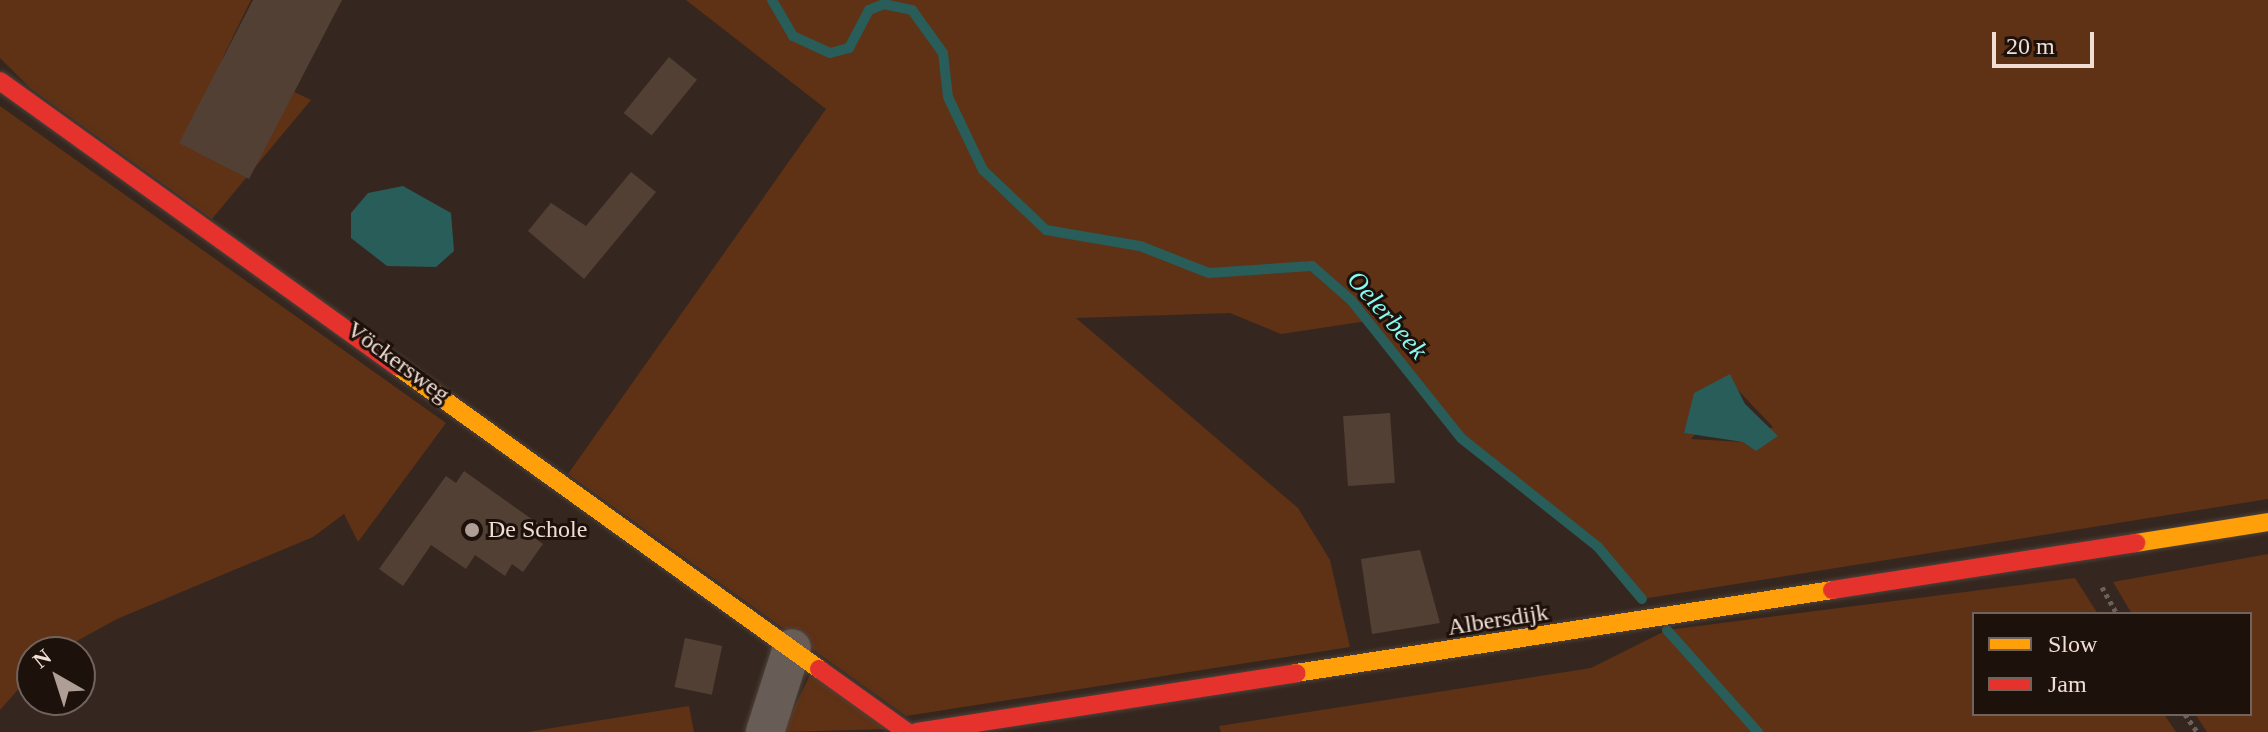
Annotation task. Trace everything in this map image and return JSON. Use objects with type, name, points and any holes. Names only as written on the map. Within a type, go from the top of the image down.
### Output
[{"type":"street","name":"Vöckersweg","points":[[0,81],[907,732]]},
{"type":"street","name":"Albersdijk","points":[[917,732],[1850,590],[2084,548],[2268,522]]},
{"type":"street","points":[[765,732],[792,648]]},
{"type":"shaded area","points":[[0,0],[251,0],[223,57],[311,100],[212,219],[30,88],[0,58]]},
{"type":"shaded area","points":[[686,0],[2268,0],[2268,499],[1642,599],[1598,547],[1461,438],[1367,321],[1281,334],[1230,313],[1076,318],[1298,508],[1330,560],[1350,647],[906,716],[568,474],[826,109]],"holes":[[[1736,388],[1773,427],[1743,442],[1691,439]]]},
{"type":"shaded area","points":[[0,106],[446,423],[358,542],[344,514],[313,537],[117,619],[86,636],[16,636],[16,692],[0,710]]},
{"type":"shaded area","points":[[2268,554],[2268,732],[2207,732],[2196,716],[2252,716],[2252,612],[2131,612],[2113,582]]},
{"type":"shaded area","points":[[2075,578],[2097,612],[1972,612],[1972,716],[2165,716],[2176,732],[1221,732],[1219,726],[1591,668],[1667,630]]},
{"type":"shaded area","points":[[811,673],[888,729],[782,732]]},
{"type":"shaded area","points":[[689,706],[694,732],[527,732]]},
{"type":"water","points":[[403,186],[451,213],[454,251],[436,267],[387,266],[351,238],[351,213],[368,193]]},
{"type":"water","points":[[1730,374],[1745,404],[1778,436],[1756,451],[1743,442],[1684,433],[1694,393]]},
{"type":"building","points":[[253,0],[342,0],[249,179],[179,143]]},
{"type":"building","points":[[669,57],[697,80],[652,136],[624,113]]},
{"type":"building","points":[[631,172],[656,192],[584,279],[528,231],[551,203],[586,226]]},
{"type":"building","points":[[1390,413],[1395,483],[1348,486],[1343,416]]},
{"type":"building","name":"De Schole","points":[[464,471],[540,525],[532,536],[543,544],[523,572],[512,564],[505,576],[475,555],[466,569],[431,545],[403,586],[379,569],[446,476],[456,483]]},
{"type":"building","points":[[1420,550],[1440,623],[1372,634],[1361,559]]},
{"type":"building","points":[[685,638],[722,646],[712,695],[675,687]]},
{"type":"waterway","name":"Oelerbeek","points":[[772,0],[793,36],[830,53],[849,48],[869,10],[884,4],[912,10],[943,53],[948,97],[983,170],[1046,230],[1140,246],[1209,273],[1312,266],[1351,300],[1461,438],[1598,547],[1642,599]]},
{"type":"waterway","name":"Oelerbeek","points":[[1667,630],[1758,732]]},
{"type":"traffic: slow","points":[[397,366],[819,669]]},
{"type":"traffic: slow","points":[[2136,543],[2268,522]]},
{"type":"traffic: slow","points":[[1296,673],[1832,590]]},
{"type":"traffic: jam","points":[[0,81],[397,366]]},
{"type":"traffic: jam","points":[[1832,590],[2136,543]]},
{"type":"traffic: jam","points":[[819,669],[907,732]]},
{"type":"traffic: jam","points":[[917,732],[1296,673]]},
{"type":"place","name":"De Schole","points":[[472,530]]}]
